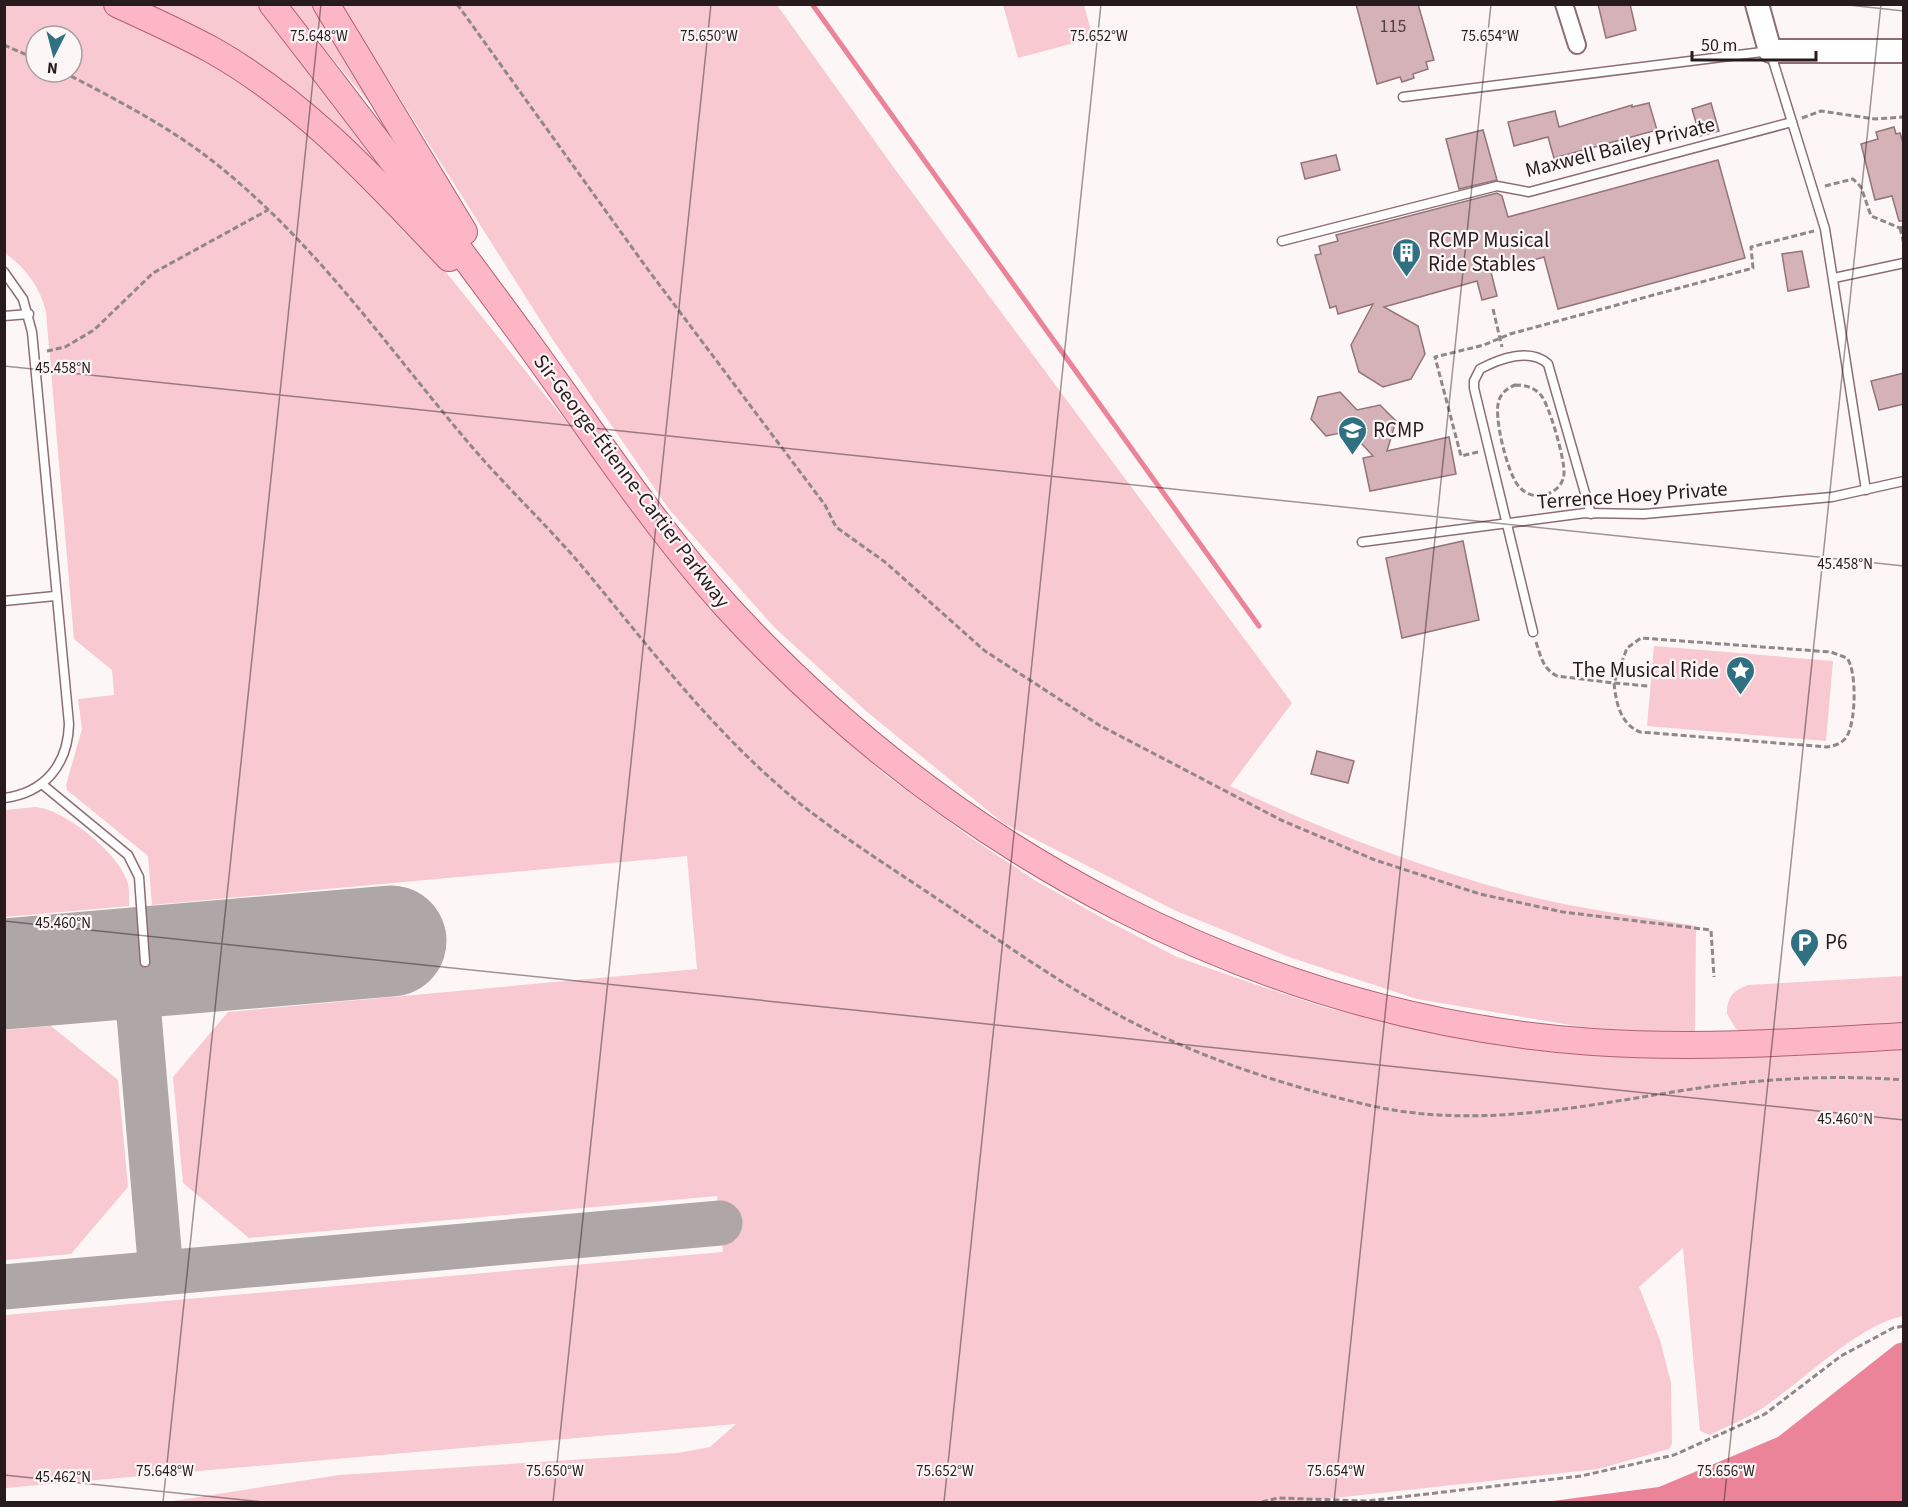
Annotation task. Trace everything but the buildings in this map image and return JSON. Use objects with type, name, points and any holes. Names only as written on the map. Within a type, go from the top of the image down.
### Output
[{"type":"main road","points":[[117,4],[213,51],[250,75],[316,124],[390,193],[525,339]]},
{"type":"main road","name":"Sir-George-Étienne-Cartier Parkway","points":[[272,4],[408,178],[631,486],[704,580],[810,690],[864,740],[949,805],[1045,868],[1116,907],[1260,969],[1371,1005],[1479,1028],[1592,1042],[1719,1047],[1904,1036]]},
{"type":"main road","points":[[326,4],[431,174],[525,339]]},
{"type":"street","points":[[1564,4],[1577,45]]},
{"type":"street","points":[[1757,4],[1770,51],[1904,51]]},
{"type":"lane","points":[[1403,97],[1770,51],[1825,229],[1866,490]]},
{"type":"lane","name":"Maxwell Bailey Private","points":[[1282,241],[1497,186],[1529,192],[1791,122]]},
{"type":"lane","points":[[1834,278],[1904,262]]},
{"type":"lane","points":[[4,272],[18,288],[29,314],[69,736],[63,758],[43,785],[32,791],[4,798]]},
{"type":"lane","points":[[4,316],[29,314]]},
{"type":"lane","points":[[1533,632],[1474,381],[1480,369],[1532,355],[1548,364],[1591,513]]},
{"type":"lane","name":"Terrence Hoey Private","points":[[1362,542],[1507,521],[1591,513],[1644,514],[1832,497],[1904,481]]},
{"type":"lane","points":[[4,601],[56,596]]},
{"type":"lane","points":[[43,785],[128,855],[139,877],[145,962]]},
{"type":"path","points":[[457,4],[646,267],[819,496],[836,526],[885,562],[985,651],[1099,725],[1281,820],[1375,860],[1480,894],[1563,912],[1711,930],[1714,977]]},
{"type":"path","points":[[4,45],[24,54]]},
{"type":"path","points":[[1791,122],[1821,111],[1875,119],[1904,117]]},
{"type":"path","points":[[1814,189],[1853,179],[1861,187],[1871,216],[1902,228],[1904,244]]},
{"type":"path","points":[[34,353],[65,347],[94,330],[153,273],[267,210]]},
{"type":"path","points":[[1490,450],[1461,456],[1435,357],[1753,268],[1751,247],[1825,229]]},
{"type":"path","points":[[1493,309],[1505,361]]},
{"type":"path","points":[[1524,385],[1533,388],[1546,401],[1564,466],[1561,483],[1552,492],[1536,496],[1517,485],[1496,415],[1499,401],[1509,388],[1524,385]]},
{"type":"path","points":[[1533,632],[1543,665],[1557,676],[1648,686]]},
{"type":"path","points":[[1641,638],[1831,652],[1840,654],[1852,664],[1854,672],[1851,722],[1846,736],[1835,746],[1827,747],[1641,732],[1628,725],[1622,716],[1617,704],[1614,682],[1627,648],[1641,638]]},
{"type":"path","points":[[1720,1085],[1835,1077],[1904,1080]]},
{"type":"path","points":[[1262,1503],[1278,1498],[1367,1501],[1581,1476],[1674,1455],[1765,1414],[1841,1356],[1893,1328],[1904,1326]]},
{"type":"shaded area","points":[[5,5],[104,5],[171,36],[287,109],[421,241],[622,491],[716,615],[768,667],[826,723],[887,776],[971,838],[1036,881],[1177,957],[1327,1008],[1477,1041],[1591,1053],[1903,1047],[1903,1316],[1868,1330],[1831,1355],[1764,1407],[1710,1435],[1700,1431],[1683,1248],[1639,1287],[1660,1340],[1671,1383],[1672,1444],[1669,1449],[1598,1469],[1298,1502],[167,1502],[339,1475],[678,1453],[710,1447],[736,1424],[5,1488],[5,1315],[723,1252],[717,1196],[249,1238],[183,1183],[173,1077],[228,1012],[697,969],[687,856],[152,905],[148,856],[67,790],[66,785],[82,729],[78,699],[114,695],[112,670],[74,639],[46,312],[40,294],[19,265],[5,253]]},
{"type":"shaded area","points":[[136,5],[260,5],[403,194]]},
{"type":"shaded area","points":[[288,5],[317,5],[386,123]]},
{"type":"shaded area","points":[[341,5],[777,5],[897,172],[1292,703],[1230,786],[1369,845],[1512,892],[1557,903],[1696,926],[1695,1035],[1582,1027],[1417,999],[1289,957],[1174,910],[1003,823],[866,711],[774,627],[668,508],[551,337]]},
{"type":"shaded area","points":[[1003,5],[1084,5],[1093,38],[1018,58]]},
{"type":"shaded area","points":[[1654,646],[1833,661],[1826,741],[1647,726]]},
{"type":"shaded area","points":[[36,807],[61,816],[100,844],[120,867],[127,881],[129,906],[5,917],[5,810]]},
{"type":"shaded area","points":[[1903,976],[1903,1024],[1746,1033],[1736,1029],[1727,1014],[1732,996],[1748,985]]},
{"type":"shaded area","points":[[51,1026],[118,1080],[128,1187],[71,1254],[5,1260],[5,1030]]},
{"type":"shaded area","points":[[1903,1342],[1903,1502],[1545,1502],[1659,1487],[1778,1437],[1896,1344]]},
{"type":"waterway","points":[[812,4],[1259,626]]},
{"type":"taxiway","points":[[70,968],[93,974],[119,988],[127,995],[139,1015],[161,1273]]},
{"type":"taxiway","points":[[4,1287],[720,1223]]},
{"type":"runway","points":[[4,974],[391,941]]},
{"type":"place","name":"RCMP Musical Ride Stables","points":[[1407,278]]},
{"type":"place","name":"RCMP","points":[[1352,456]]},
{"type":"place","name":"The Musical Ride","points":[[1740,696]]},
{"type":"place","name":"P6","points":[[1804,968]]}]
